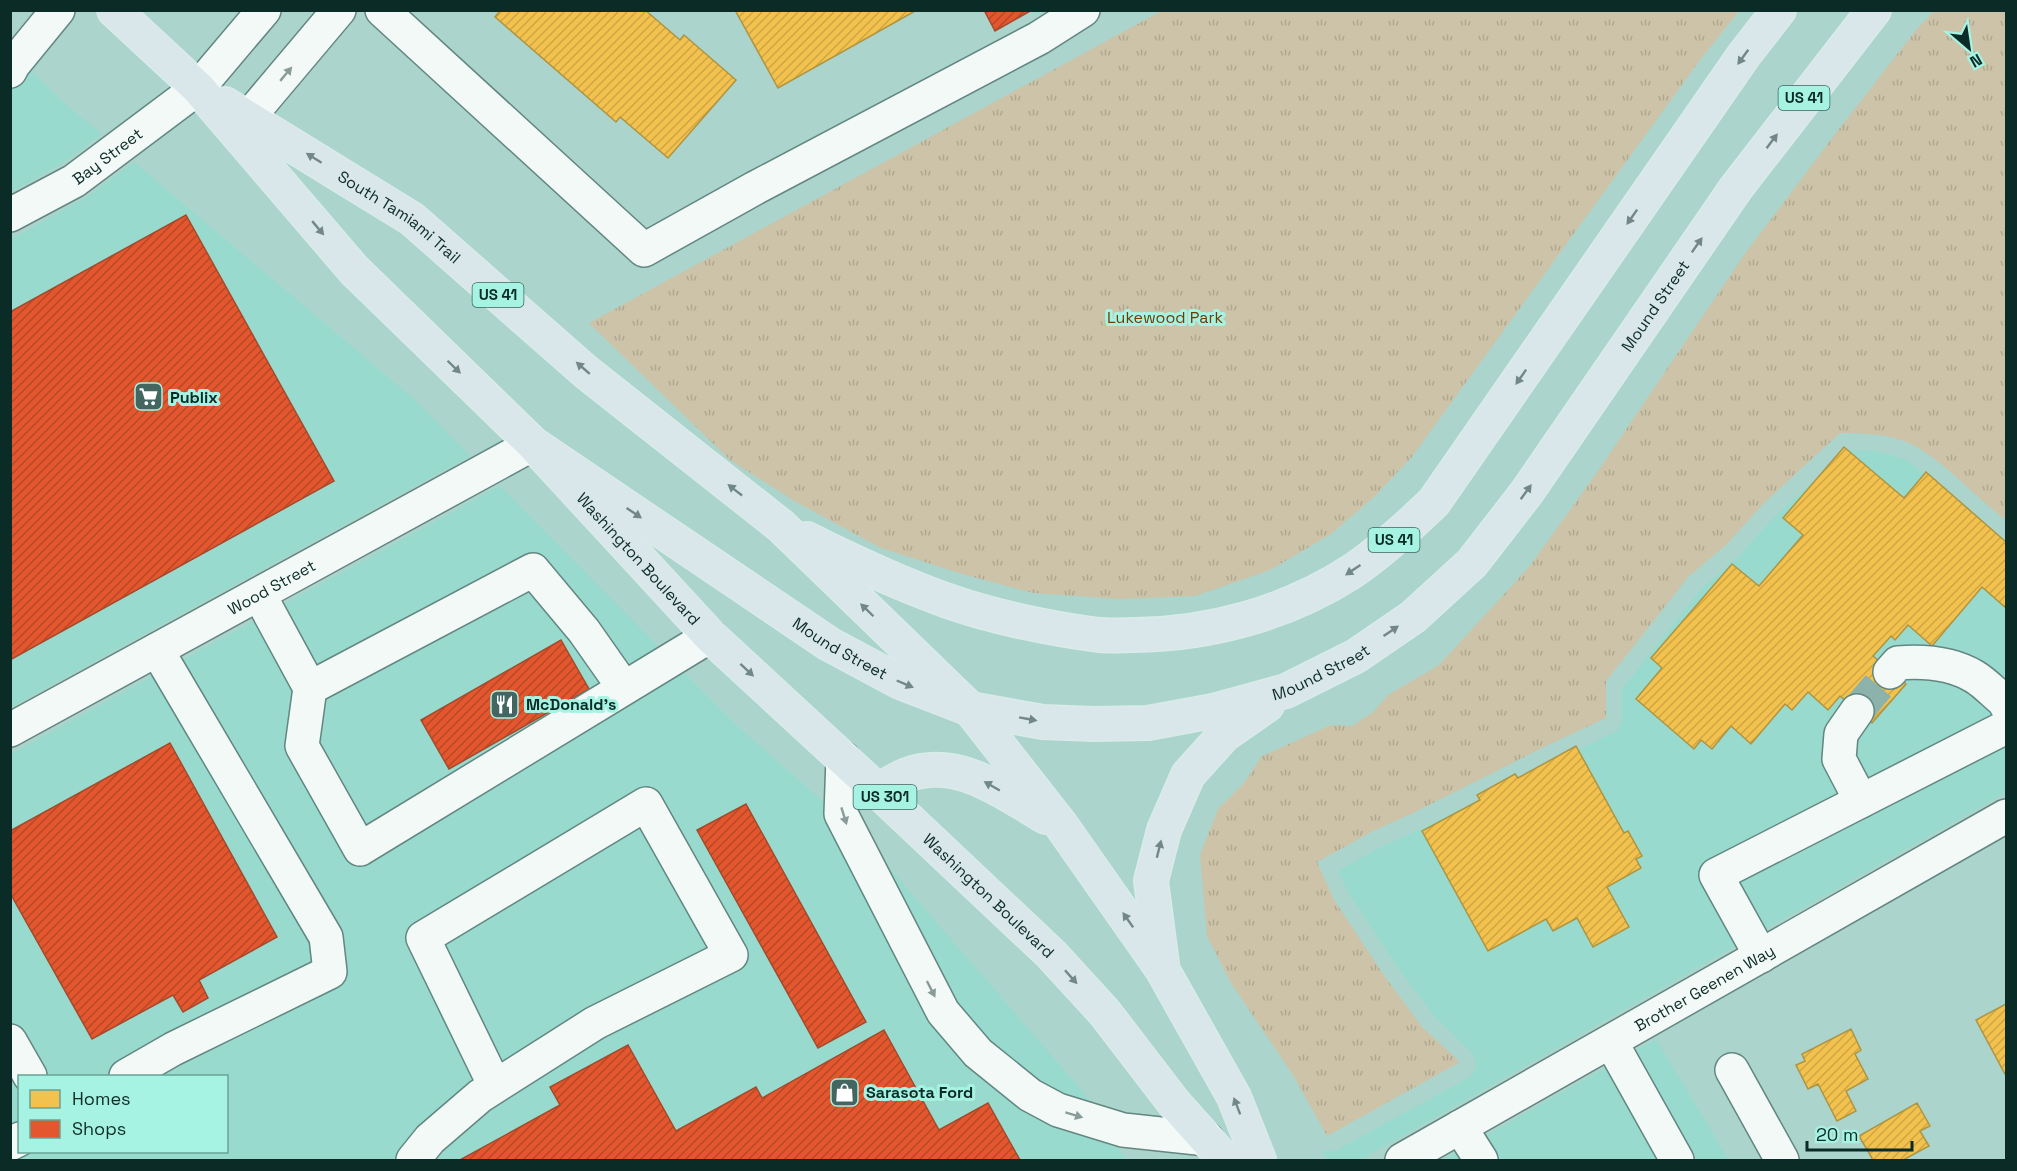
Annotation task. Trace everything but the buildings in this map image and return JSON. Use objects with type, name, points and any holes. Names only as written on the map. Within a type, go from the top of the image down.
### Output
[{"type":"main road","name":"South Tamiami Trail","points":[[114,10],[198,88],[354,270],[533,444]]},
{"type":"main road","name":"US 41","points":[[781,526],[870,570],[950,601],[1021,620],[1101,635],[1167,634],[1227,625],[1284,607],[1350,572],[1396,538],[1434,502],[1744,55],[1779,10]]},
{"type":"main road","name":"Mound Street","points":[[533,444],[829,644],[900,682],[970,709],[1043,722],[1148,723],[1213,711],[1286,691],[1356,656],[1413,617],[1472,563],[1527,492],[1736,188],[1874,10]]},
{"type":"main road","name":"South Tamiami Trail","points":[[198,88],[412,219],[586,372],[781,526]]},
{"type":"main road","name":"Washington Boulevard","points":[[533,444],[710,636],[878,790],[1051,954],[1105,1013],[1174,1103],[1216,1150]]},
{"type":"main road","points":[[781,526],[970,709],[1061,825],[1162,969],[1234,1097],[1258,1161]]},
{"type":"main road","points":[[1162,969],[1151,881],[1164,830],[1188,775],[1224,735],[1286,691]]},
{"type":"main road","points":[[878,790],[908,775],[945,769],[980,779],[1061,825]]},
{"type":"street","points":[[11,66],[58,10]]},
{"type":"street","name":"Bay Street","points":[[10,215],[74,181],[198,88],[264,10]]},
{"type":"street","points":[[248,118],[339,10]]},
{"type":"street","points":[[382,10],[644,250],[755,188],[1039,38],[1083,10]]},
{"type":"street","name":"Wood Street","points":[[10,730],[533,444]]},
{"type":"street","points":[[310,688],[533,570],[584,631],[624,688]]},
{"type":"street","points":[[259,594],[310,688],[302,746],[360,849],[710,636]]},
{"type":"street","points":[[129,1075],[173,1049],[330,972],[326,937],[157,650]]},
{"type":"street","points":[[1890,672],[1898,663],[1919,662],[1947,666],[1976,677],[2007,705]]},
{"type":"street","points":[[1857,711],[1841,734],[1839,759],[1862,801]]},
{"type":"street","points":[[1761,956],[1716,874],[2007,727]]},
{"type":"street","points":[[843,758],[841,814],[943,1012],[978,1053],[1030,1095],[1058,1110],[1123,1130],[1216,1150]]},
{"type":"street","points":[[413,1161],[430,1139],[495,1086],[595,1023],[731,955],[646,804],[423,938],[495,1086]]},
{"type":"street","name":"Brother Geenen Way","points":[[1402,1161],[2007,816]]},
{"type":"street","points":[[10,1041],[29,1075]]},
{"type":"street","points":[[1611,1042],[1677,1161]]},
{"type":"street","points":[[1732,1070],[1782,1161]]},
{"type":"street","points":[[1460,1127],[1481,1161]]},
{"type":"shaded area","points":[[10,51],[70,108],[102,134],[63,163],[11,192]]},
{"type":"shaded area","name":"Publix","points":[[134,162],[414,399],[470,456],[11,707],[11,239],[84,199]]},
{"type":"shaded area","points":[[1848,450],[1877,451],[1906,460],[2006,540],[2006,792],[1360,1160],[1327,1160],[1322,1151],[1335,1151],[1468,1078],[1476,1065],[1473,1054],[1434,1016],[1398,968],[1348,892],[1338,871],[1381,847],[1618,730],[1622,720],[1622,689],[1701,589],[1738,557],[1776,515]]},
{"type":"shaded area","points":[[500,486],[735,724],[861,835],[1084,1093],[1126,1160],[11,1160],[11,754]]},
{"type":"shaded area","points":[[1656,1039],[1729,1160],[1443,1160]]},
{"type":"green space","name":"Lukewood Park","points":[[1163,10],[1739,11],[1700,60],[1411,458],[1374,497],[1331,534],[1270,570],[1195,596],[1120,599],[1033,593],[962,574],[881,548],[796,502],[730,460],[589,323]]},
{"type":"green space","points":[[1935,10],[2006,11],[2006,520],[1938,462],[1913,445],[1887,436],[1840,433],[1764,503],[1727,544],[1689,576],[1606,681],[1606,718],[1373,831],[1317,862],[1334,900],[1385,977],[1422,1027],[1460,1062],[1327,1136],[1293,1075],[1231,983],[1207,936],[1200,855],[1218,809],[1244,783],[1262,756],[1331,725],[1352,726],[1373,712],[1388,695],[1439,665],[1529,567],[1598,471],[1744,255],[1916,30]]},
{"type":"tunnel","points":[[1857,711],[1890,672]]},
{"type":"place","name":"Publix","points":[[149,397]]},
{"type":"place","name":"McDonald's","points":[[505,704]]},
{"type":"place","name":"Sarasota Ford","points":[[845,1092]]}]
